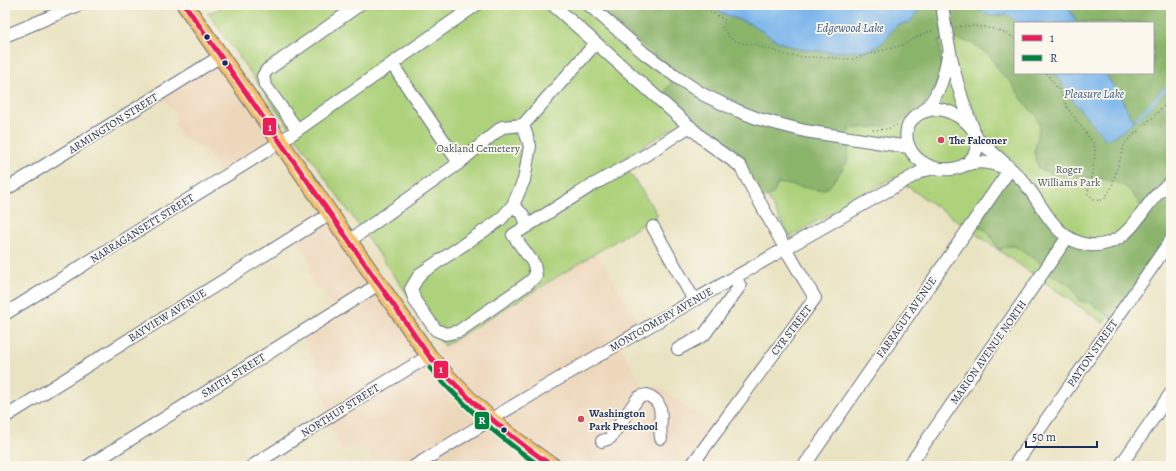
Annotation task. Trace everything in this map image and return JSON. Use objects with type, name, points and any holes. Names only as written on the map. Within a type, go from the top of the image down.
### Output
[{"type":"main road","points":[[185,5],[429,356],[490,419],[552,466]]},
{"type":"street","points":[[5,36],[78,5]]},
{"type":"street","points":[[297,129],[265,85],[263,76],[267,70],[359,5]]},
{"type":"street","name":"NARRAGANSETT STREET","points":[[5,314],[280,142],[476,5]]},
{"type":"street","points":[[513,235],[589,187],[641,158],[690,126],[553,5]]},
{"type":"street","points":[[589,5],[644,53],[674,75],[704,95],[759,120],[805,131],[910,150],[921,162],[935,168],[948,169],[975,162],[983,162],[1010,169]]},
{"type":"street","points":[[942,6],[949,50],[961,95],[975,135],[977,147],[975,155],[969,163],[963,166]]},
{"type":"street","points":[[349,241],[459,163],[502,127],[523,125],[596,43]]},
{"type":"street","points":[[911,177],[915,166],[906,139],[907,131],[910,123],[929,104],[938,91],[944,77],[949,50]]},
{"type":"street","name":"ARMINGTON STREET","points":[[5,190],[221,56]]},
{"type":"street","points":[[392,64],[459,163]]},
{"type":"street","points":[[914,118],[927,111],[935,109],[943,110],[960,119],[1023,181],[1050,220],[1067,238],[1082,243],[1094,245],[1105,244],[1117,239],[1133,224],[1154,197],[1171,183]]},
{"type":"street","points":[[500,220],[506,231],[513,235],[534,264],[536,276],[527,284],[459,331],[446,334],[436,330],[415,301],[411,288],[420,274],[500,220],[513,205],[524,180],[530,146],[523,125]]},
{"type":"street","name":"CYR STREET","points":[[690,126],[708,143],[740,166],[785,248],[815,298],[691,466]]},
{"type":"street","name":"MONTGOMERY AVENUE","points":[[414,466],[490,419],[694,300],[911,177],[925,170],[935,168]]},
{"type":"street","name":"FARRAGUT AVENUE","points":[[804,466],[1010,169]]},
{"type":"street","points":[[513,205],[523,215],[528,226]]},
{"type":"street","name":"BAYVIEW AVENUE","points":[[5,417],[330,214]]},
{"type":"street","points":[[653,227],[694,300]]},
{"type":"street","name":"MARION AVENUE NORTH","points":[[908,466],[1067,238]]},
{"type":"street","name":"PAYTON STREET","points":[[1014,466],[1171,240]]},
{"type":"street","points":[[678,349],[704,335],[740,286],[735,277]]},
{"type":"street","name":"SMITH STREET","points":[[88,466],[379,284]]},
{"type":"street","name":"NORTHUP STREET","points":[[252,466],[343,408],[429,356]]},
{"type":"street","points":[[1120,466],[1171,392]]},
{"type":"street","points":[[602,441],[610,438],[638,398],[647,395],[656,400],[659,406],[662,422],[659,431],[660,438]]},
{"type":"street","points":[[422,466],[436,453]]},
{"type":"path","points":[[700,5],[725,20],[722,28],[730,38],[740,43],[754,44],[789,56],[852,59],[902,45],[927,32],[965,25],[994,29],[1014,39]]},
{"type":"path","points":[[1047,74],[1059,90],[1068,108],[1094,144],[1096,150],[1088,194],[1099,201],[1105,198],[1111,189],[1125,143],[1171,100]]},
{"type":"shaded area","points":[[221,56],[280,142],[223,175],[207,151],[203,148],[195,147],[194,142],[190,143],[183,138],[174,123],[177,118],[160,92]]},
{"type":"shaded area","points":[[330,214],[429,356],[529,296],[597,251],[641,328],[618,342],[646,390],[658,386],[716,428],[704,451],[724,466],[389,466],[385,459],[375,463],[366,449],[362,446],[353,446],[342,450],[326,418],[331,413],[314,381],[320,371],[300,332],[333,307],[320,287],[315,285],[308,271],[312,264],[294,234]]},
{"type":"green space","points":[[229,5],[1171,5],[1171,225],[1103,323],[894,177],[790,237],[746,160],[694,115],[621,160],[658,215],[444,346],[208,13]]},
{"type":"green space","name":"Roger Williams Park","points":[[593,5],[713,5],[722,13],[751,24],[777,41],[798,49],[831,52],[859,51],[886,40],[890,32],[897,25],[910,22],[923,5],[969,5],[991,16],[1008,14],[1016,22],[1014,22],[1014,74],[1056,74],[1074,102],[1106,140],[1136,119],[1131,118],[1106,74],[1154,74],[1154,22],[1076,22],[1067,5],[1171,5],[1171,233],[1112,319],[1091,303],[1080,301],[1071,286],[1042,268],[1041,263],[1015,246],[1008,246],[999,250],[988,232],[969,220],[1001,173],[1015,177],[1051,223],[1078,240],[1104,240],[1123,229],[1141,207],[1129,190],[1124,186],[1109,180],[1057,175],[1039,169],[1034,153],[1040,125],[1035,114],[1026,105],[1010,81],[1000,72],[990,56],[972,43],[954,39],[939,41],[941,51],[941,69],[939,78],[935,87],[924,103],[909,116],[901,121],[887,125],[865,128],[849,128],[850,136],[847,163],[828,188],[818,190],[778,183],[774,193],[758,202],[723,145],[665,94],[677,73]]},
{"type":"water","name":"Edgewood Lake","points":[[713,5],[923,5],[910,22],[897,25],[890,32],[886,40],[873,49],[831,52],[798,49],[777,41],[751,24],[722,13]]},
{"type":"water","points":[[969,5],[1067,5],[1076,22],[1016,22],[1008,14],[991,16]]},
{"type":"water","name":"Pleasure Lake","points":[[1056,74],[1106,74],[1131,118],[1137,118],[1122,132],[1106,140],[1074,102]]},
{"type":"waterway","points":[[1137,118],[1171,83]]},
{"type":"transit line","name":"1","points":[[185,5],[429,356],[457,387],[487,415],[519,442],[553,466]]},
{"type":"transit line","name":"R","points":[[430,368],[455,395],[482,420],[510,444],[540,466]]},
{"type":"place","name":"The Falconer","points":[[941,140]]},
{"type":"place","name":"Washington Park Preschool","points":[[581,419]]},
{"type":"park label","name":"Oakland Cemetery","points":[[478,148]]}]
